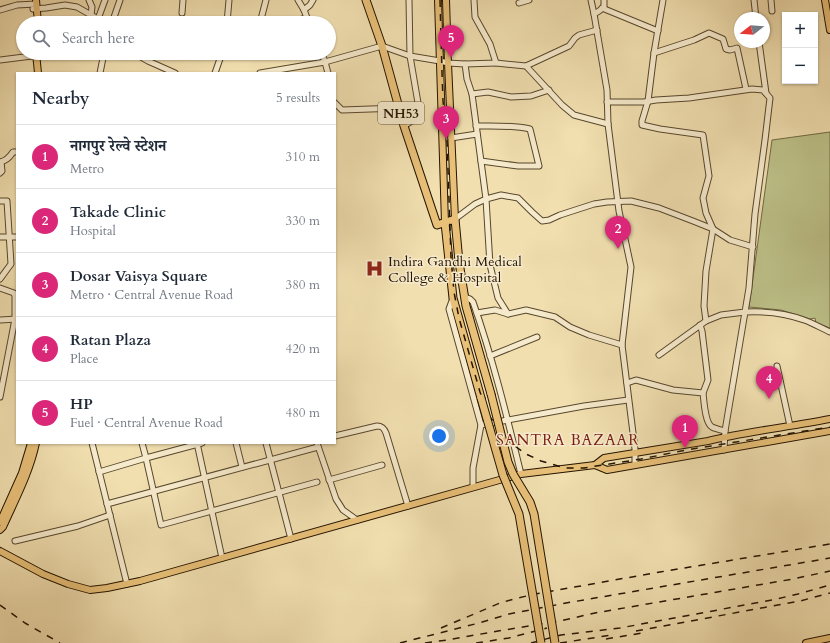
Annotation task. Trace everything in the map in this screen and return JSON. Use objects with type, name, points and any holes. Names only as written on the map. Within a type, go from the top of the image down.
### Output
[{"type":"highway","name":"NH53","points":[[366,0],[382,46],[404,126],[437,225],[445,223]]},
{"type":"highway","points":[[541,643],[519,514],[503,475],[453,298],[445,223],[455,219],[459,262],[466,306],[491,394],[508,462],[513,474],[530,502],[534,514],[555,643]]},
{"type":"main road","points":[[438,0],[445,223]]},
{"type":"main road","points":[[446,0],[455,219]]},
{"type":"main road","points":[[825,0],[830,30]]},
{"type":"main road","points":[[34,16],[35,4]]},
{"type":"main road","points":[[35,4],[37,16]]},
{"type":"main road","points":[[38,60],[38,72]]},
{"type":"main road","points":[[39,60],[42,72]]},
{"type":"main road","points":[[595,465],[604,458],[708,441],[724,434],[790,426],[830,419]]},
{"type":"main road","points":[[0,551],[43,574],[68,584],[90,590],[107,588],[146,580],[521,474],[595,465],[607,470],[830,431]]},
{"type":"main road","points":[[0,522],[22,473],[31,444]]},
{"type":"main road","points":[[0,530],[3,528],[26,475],[36,444]]},
{"type":"main road","points":[[806,643],[830,638]]},
{"type":"street","points":[[0,10],[35,4],[46,8],[65,5],[77,6],[91,15],[92,7],[88,0]]},
{"type":"street","points":[[99,16],[105,0]]},
{"type":"street","points":[[114,16],[119,0]]},
{"type":"street","points":[[182,13],[183,0]]},
{"type":"street","points":[[228,16],[229,0]]},
{"type":"street","points":[[262,16],[266,0]]},
{"type":"street","points":[[298,0],[306,16]]},
{"type":"street","points":[[304,10],[313,0]]},
{"type":"street","points":[[404,126],[419,116],[410,56],[409,0]]},
{"type":"street","points":[[474,0],[475,17],[490,44],[496,63]]},
{"type":"street","points":[[519,3],[529,0]]},
{"type":"street","points":[[591,0],[607,90],[608,124],[618,211],[630,267],[622,345],[635,449],[635,465]]},
{"type":"street","points":[[594,14],[604,7],[604,0]]},
{"type":"street","points":[[663,0],[648,101],[642,125],[703,135],[709,176],[703,198],[706,213],[712,229],[706,271],[704,306],[706,321]]},
{"type":"street","points":[[754,0],[755,12]]},
{"type":"street","points":[[771,0],[772,11]]},
{"type":"street","points":[[602,8],[658,31]]},
{"type":"street","points":[[336,59],[382,46],[410,56],[448,63],[496,63],[526,66],[569,46],[578,36],[597,30]]},
{"type":"street","points":[[654,53],[689,42],[707,34],[711,34],[723,39],[726,49],[730,50],[736,48],[746,90]]},
{"type":"street","points":[[760,48],[766,94]]},
{"type":"street","points":[[0,60],[16,57]]},
{"type":"street","points":[[100,72],[103,60]]},
{"type":"street","points":[[146,60],[173,72]]},
{"type":"street","points":[[215,72],[220,60]]},
{"type":"street","points":[[266,72],[332,60]]},
{"type":"street","points":[[325,62],[328,72]]},
{"type":"street","points":[[465,64],[467,79],[472,94],[486,199],[490,265],[498,298],[508,314]]},
{"type":"street","points":[[526,66],[562,105],[574,115],[608,124]]},
{"type":"street","points":[[607,102],[689,98],[752,89],[763,90],[770,98],[755,214],[749,288],[724,434],[724,450]]},
{"type":"street","points":[[472,94],[488,92],[511,97],[531,96],[549,90]]},
{"type":"street","points":[[336,104],[342,110],[399,108]]},
{"type":"street","points":[[476,126],[530,129],[539,166],[518,166],[481,161]]},
{"type":"street","points":[[451,138],[477,134]]},
{"type":"street","points":[[0,173],[2,171],[0,162],[5,161],[13,152],[16,152]]},
{"type":"street","points":[[455,219],[475,204],[501,195],[518,198],[542,221],[549,220],[594,204],[631,201],[652,206],[693,221],[712,229],[730,240],[753,247]]},
{"type":"street","points":[[0,201],[7,201],[11,264],[0,279]]},
{"type":"street","points":[[0,237],[16,237]]},
{"type":"street","points":[[0,288],[14,293],[16,319],[0,397]]},
{"type":"street","points":[[465,297],[470,299],[476,313],[490,356],[521,474]]},
{"type":"street","points":[[453,298],[449,309],[481,425],[473,468],[473,487]]},
{"type":"street","points":[[476,313],[495,310],[508,314],[526,310],[555,317],[570,327],[589,335],[622,345]]},
{"type":"street","points":[[659,355],[706,321],[721,315],[762,311],[804,320],[830,332]]},
{"type":"street","points":[[0,320],[16,319]]},
{"type":"street","points":[[700,325],[708,380],[703,393],[704,405],[711,427],[724,434]]},
{"type":"street","points":[[490,356],[537,337]]},
{"type":"street","points":[[777,366],[790,426]]},
{"type":"street","points":[[627,383],[636,380],[673,390],[703,393]]},
{"type":"street","points":[[481,425],[584,406],[628,400]]},
{"type":"street","points":[[336,436],[377,426],[384,428],[408,506]]},
{"type":"street","points":[[92,444],[127,584]]},
{"type":"street","points":[[142,444],[161,525],[317,482]]},
{"type":"street","points":[[99,472],[195,444]]},
{"type":"street","points":[[198,444],[222,558]]},
{"type":"street","points":[[236,444],[242,467]]},
{"type":"street","points":[[266,444],[291,539]]},
{"type":"street","points":[[107,504],[205,478],[318,445],[336,499],[342,510],[357,520]]},
{"type":"street","points":[[329,480],[382,465]]},
{"type":"street","points":[[15,541],[78,526],[110,515]]},
{"type":"green space","points":[[830,132],[830,328],[816,323],[815,318],[810,319],[781,310],[749,307],[772,140]]},
{"type":"railway","points":[[440,0],[443,101],[447,140],[451,257],[454,292],[459,318],[480,392],[490,417],[506,438],[526,454],[541,461],[566,468],[584,468],[830,427]]},
{"type":"railway","points":[[441,628],[500,603],[535,594],[830,544]]},
{"type":"railway","points":[[400,643],[509,614],[830,558]]},
{"type":"railway","points":[[425,643],[560,621],[595,613],[793,579],[830,571]]},
{"type":"railway","points":[[531,643],[561,635],[620,628],[772,600],[830,585]]},
{"type":"railway","points":[[636,631],[800,601],[830,593]]},
{"type":"railway","points":[[0,605],[25,623],[60,643]]},
{"type":"railway","points":[[476,643],[509,638],[547,628]]},
{"type":"railway","points":[[606,639],[642,633]]},
{"type":"railway","points":[[560,643],[612,635]]},
{"type":"place","name":"HP","points":[[451,58]]},
{"type":"place","name":"Dosar Vaisya Square","points":[[446,139]]},
{"type":"place","name":"Takade Clinic","points":[[618,249]]},
{"type":"place","name":"Indira Gandhi Medical College & Hospital","points":[[375,269]]},
{"type":"place","name":"Ratan Plaza","points":[[769,399]]},
{"type":"place","name":"नागपुर रेल्वे स्टेशन","points":[[685,448]]},
{"type":"district","name":"SANTRA BAZAAR","points":[[568,440]]}]
